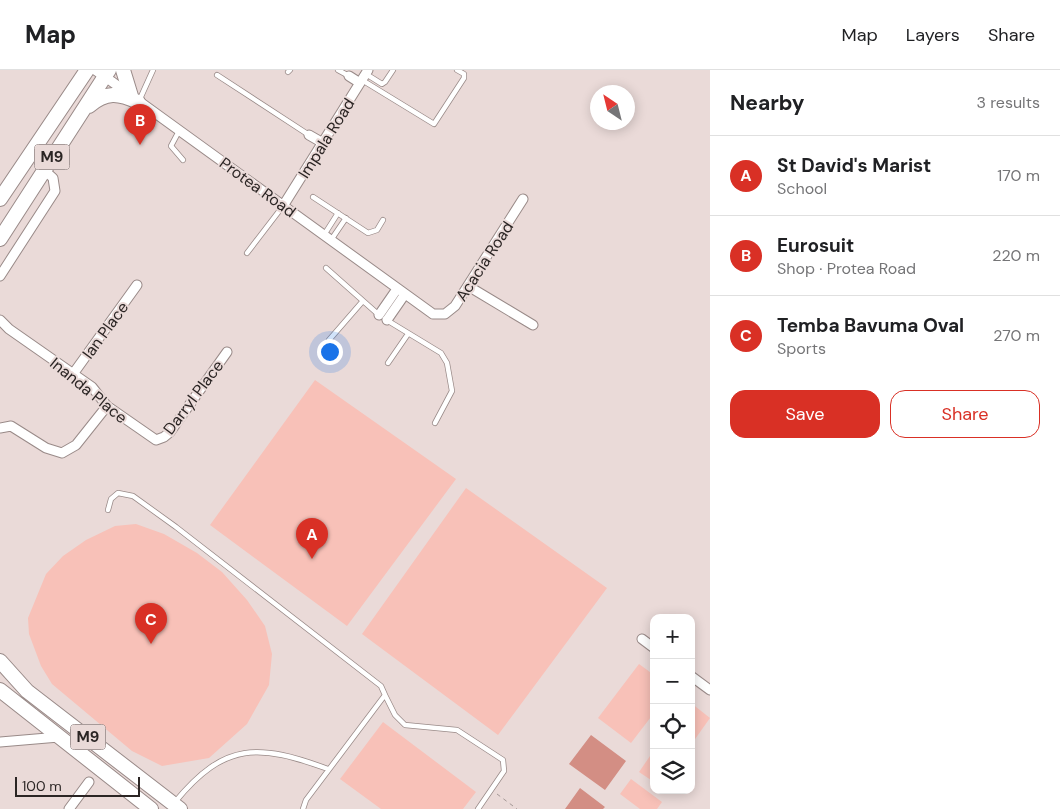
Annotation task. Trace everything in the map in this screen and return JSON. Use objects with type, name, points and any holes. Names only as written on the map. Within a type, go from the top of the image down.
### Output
[{"type":"main road","name":"M9","points":[[0,199],[87,70]]},
{"type":"main road","points":[[123,70],[134,99]]},
{"type":"main road","name":"M9","points":[[0,239],[105,74]]},
{"type":"main road","points":[[80,115],[91,104],[105,95],[124,96],[134,99]]},
{"type":"main road","name":"M9","points":[[0,661],[27,691],[176,807]]},
{"type":"main road","points":[[0,670],[22,695],[59,727],[61,733],[59,737]]},
{"type":"main road","name":"M9","points":[[3,695],[151,809]]},
{"type":"street","name":"Protea Road","points":[[105,74],[134,99],[328,237],[427,311],[438,315]]},
{"type":"street","points":[[349,76],[364,77]]},
{"type":"street","name":"Impala Road","points":[[283,206],[364,77]]},
{"type":"street","points":[[309,135],[323,143]]},
{"type":"street","points":[[0,276],[56,187],[55,181],[41,173]]},
{"type":"street","name":"Acacia Road","points":[[438,315],[450,312],[524,199]]},
{"type":"street","name":"Ian Place","points":[[73,374],[137,285]]},
{"type":"street","points":[[468,286],[533,325]]},
{"type":"street","points":[[386,316],[401,291]]},
{"type":"street","points":[[386,316],[401,291]]},
{"type":"street","name":"Inanda Place","points":[[0,320],[98,394],[107,406],[156,440]]},
{"type":"street","name":"Darryl Place","points":[[156,440],[170,432],[227,352]]},
{"type":"street","points":[[0,428],[11,426],[46,448],[62,453],[76,445],[107,406]]},
{"type":"street","points":[[642,639],[650,645]]},
{"type":"street","points":[[695,679],[710,690]]},
{"type":"street","points":[[0,742],[59,737]]},
{"type":"street","points":[[69,809],[89,782]]},
{"type":"lane","points":[[134,99],[153,70]]},
{"type":"lane","points":[[338,70],[349,76]]},
{"type":"lane","points":[[364,77],[382,84],[386,82],[393,70]]},
{"type":"lane","points":[[364,77],[434,124],[464,78],[464,74],[457,70]]},
{"type":"lane","points":[[217,76],[309,135]]},
{"type":"lane","points":[[179,131],[171,146],[183,160]]},
{"type":"lane","points":[[313,197],[371,234],[377,230],[383,220]]},
{"type":"lane","points":[[247,253],[283,206]]},
{"type":"lane","points":[[328,237],[338,213]]},
{"type":"lane","points":[[328,237],[346,218]]},
{"type":"lane","points":[[326,268],[362,302],[386,316],[408,334],[441,354],[447,363],[452,390],[436,423]]},
{"type":"lane","points":[[329,340],[362,302]]},
{"type":"lane","points":[[388,363],[408,334]]},
{"type":"lane","points":[[108,510],[111,499],[114,496],[124,493],[133,496],[378,682],[395,716],[405,725],[456,730],[503,760],[504,771],[478,809]]},
{"type":"lane","points":[[303,809],[306,800],[328,769],[386,695]]},
{"type":"lane","points":[[176,807],[207,770],[224,759],[248,752],[275,752],[328,769]]},
{"type":"path","points":[[492,790],[517,809]]},
{"type":"shaded area","points":[[315,380],[456,479],[347,626],[210,525]]},
{"type":"shaded area","points":[[466,488],[607,588],[498,735],[362,634]]},
{"type":"shaded area","points":[[136,524],[164,534],[197,553],[222,572],[247,600],[265,626],[272,654],[269,685],[247,724],[209,758],[162,766],[132,751],[52,684],[41,666],[29,634],[28,618],[46,574],[63,556],[86,540],[115,526]]},
{"type":"shaded area","points":[[639,664],[650,672],[650,718],[631,743],[598,718]]},
{"type":"shaded area","points":[[695,706],[710,718],[695,739]]},
{"type":"shaded area","points":[[383,722],[476,792],[463,809],[381,809],[340,779]]},
{"type":"shaded area","points":[[591,735],[626,761],[605,790],[569,764]]},
{"type":"shaded area","points":[[650,756],[650,779],[639,772]]},
{"type":"shaded area","points":[[631,779],[662,802],[657,809],[640,809],[620,794]]},
{"type":"shaded area","points":[[580,788],[605,807],[603,809],[565,809]]},
{"type":"place","name":"Eurosuit","points":[[140,145]]},
{"type":"place","name":"St David's Marist","points":[[312,559]]},
{"type":"place","name":"Temba Bavuma Oval","points":[[151,644]]}]
